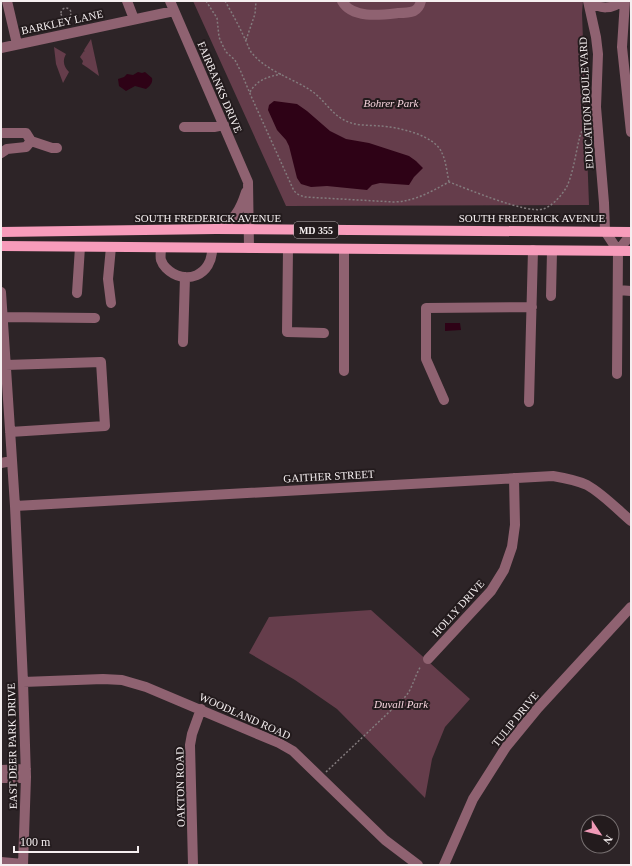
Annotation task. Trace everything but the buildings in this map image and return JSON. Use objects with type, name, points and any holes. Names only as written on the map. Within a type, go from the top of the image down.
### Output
[{"type":"main road","name":"SOUTH FREDERICK AVENUE","points":[[1,232],[216,229],[605,231],[631,233]]},
{"type":"main road","name":"MD 355","points":[[1,246],[631,251]]},
{"type":"street","points":[[7,1],[17,44]]},
{"type":"street","points":[[127,1],[134,19]]},
{"type":"street","points":[[342,1],[344,5],[355,11],[384,15],[416,10],[421,1]]},
{"type":"street","points":[[588,1],[600,7],[608,8],[615,6],[622,1]]},
{"type":"street","name":"EDUCATION BOULEVARD","points":[[588,1],[598,54],[596,107],[605,231]]},
{"type":"street","points":[[625,1],[622,47],[628,72],[631,132]]},
{"type":"street","name":"BARKLEY LANE","points":[[1,48],[134,19],[172,6]]},
{"type":"street","name":"FAIRBANKS DRIVE","points":[[172,6],[248,182],[249,248]]},
{"type":"street","points":[[184,127],[214,127],[224,125]]},
{"type":"street","points":[[1,132],[26,133],[31,141],[52,148],[57,148]]},
{"type":"street","points":[[1,153],[7,149],[26,147],[31,141]]},
{"type":"street","points":[[216,229],[226,224],[237,213],[248,182]]},
{"type":"street","points":[[605,231],[618,251],[617,374]]},
{"type":"street","points":[[618,251],[631,233]]},
{"type":"street","points":[[77,293],[80,247]]},
{"type":"street","points":[[111,247],[108,279],[111,303]]},
{"type":"street","points":[[161,248],[161,260],[163,265],[175,275],[185,277],[196,276],[205,271],[211,261],[212,248]]},
{"type":"street","points":[[288,249],[287,332],[324,333]]},
{"type":"street","points":[[344,249],[344,371]]},
{"type":"street","points":[[529,402],[533,250]]},
{"type":"street","points":[[551,296],[552,251]]},
{"type":"street","points":[[183,342],[185,277]]},
{"type":"street","points":[[618,290],[631,291]]},
{"type":"street","name":"EAST DEER PARK DRIVE","points":[[1,292],[6,365],[4,387],[10,432],[15,506],[23,682],[26,774],[23,865]]},
{"type":"street","points":[[444,400],[426,358],[426,308],[532,307]]},
{"type":"street","points":[[2,320],[95,318]]},
{"type":"street","points":[[6,365],[101,362],[105,426],[10,432]]},
{"type":"street","points":[[1,463],[12,461]]},
{"type":"street","name":"GAITHER STREET","points":[[15,506],[553,476],[571,479],[581,483],[600,494],[631,521]]},
{"type":"street","name":"HOLLY DRIVE","points":[[428,659],[491,591],[504,570],[512,548],[515,525],[514,478]]},
{"type":"street","name":"TULIP DRIVE","points":[[444,865],[473,799],[506,747],[538,708],[631,607]]},
{"type":"street","name":"WOODLAND ROAD","points":[[23,682],[103,679],[122,680],[146,687],[201,709],[279,743],[293,751],[385,840],[418,865]]},
{"type":"street","name":"OAKTON ROAD","points":[[193,865],[190,745],[192,734],[201,709]]},
{"type":"street","points":[[1,770],[26,774]]},
{"type":"street","points":[[1,778],[26,774]]},
{"type":"street","points":[[1,862],[23,865]]},
{"type":"path","points":[[206,1],[217,18],[219,38],[226,52],[235,60],[242,72],[294,191],[305,197],[407,202],[449,182],[498,201],[530,209],[544,209],[555,202],[563,194],[568,184],[582,131],[598,130]]},
{"type":"path","points":[[225,1],[251,52],[274,71],[313,92],[343,120],[351,124],[394,127],[409,131],[439,146],[443,153],[449,182]]},
{"type":"path","points":[[246,40],[255,14],[256,1]]},
{"type":"path","points":[[68,18],[63,17],[61,14],[61,10],[63,8],[68,8],[70,10],[70,15],[68,18],[69,24]]},
{"type":"path","points":[[250,93],[259,81],[281,74]]},
{"type":"path","points":[[320,777],[406,696],[410,691],[420,667],[428,659]]},
{"type":"green space","name":"Bohrer Park","points":[[193,1],[583,1],[582,13],[589,205],[286,206]]},
{"type":"green space","points":[[91,39],[99,76],[82,64],[83,61],[80,57],[84,51],[85,52],[84,50]]},
{"type":"green space","points":[[54,47],[66,54],[64,64],[69,72],[63,83],[56,64]]},
{"type":"green space","name":"Duvall Park","points":[[371,610],[470,699],[445,727],[432,759],[425,798],[337,709],[295,680],[249,653],[269,617]]},
{"type":"shaded area","points":[[138,72],[145,72],[152,78],[151,84],[146,89],[135,86],[126,91],[119,86],[118,79],[127,74],[133,75]]},
{"type":"shaded area","points":[[274,101],[297,104],[330,131],[346,139],[369,143],[409,156],[423,168],[414,177],[409,185],[380,183],[372,185],[367,190],[327,186],[311,187],[301,184],[297,178],[289,146],[277,130],[268,110],[269,105]]},
{"type":"shaded area","points":[[445,323],[460,323],[461,330],[445,331]]}]
